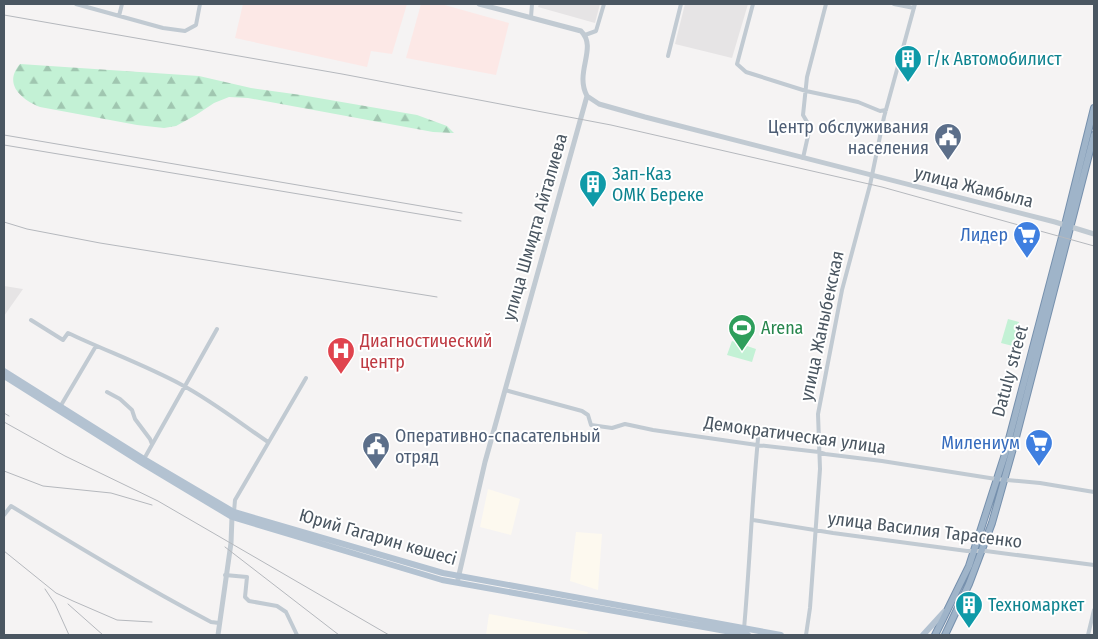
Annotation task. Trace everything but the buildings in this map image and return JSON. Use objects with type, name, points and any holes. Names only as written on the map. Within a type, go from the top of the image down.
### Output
[{"type":"highway","name":"Datuly street","points":[[945,635],[982,551],[1005,479],[1068,226],[1094,108]]},
{"type":"highway","name":"Datuly street","points":[[935,635],[953,602],[975,550],[1005,454],[1094,134]]},
{"type":"main road","name":"Юрий Гагарин көшесі","points":[[4,370],[142,463],[233,514],[442,580],[457,579],[746,632],[781,635]]},
{"type":"main road","name":"Юрий Гагарин көшесі","points":[[4,376],[233,514]]},
{"type":"main road","points":[[922,635],[941,617],[953,602]]},
{"type":"street","points":[[76,4],[163,28],[185,31],[196,25],[200,4]]},
{"type":"street","points":[[119,16],[122,4]]},
{"type":"street","points":[[479,4],[576,29],[585,35],[596,31],[604,4]]},
{"type":"street","points":[[531,17],[532,4]]},
{"type":"street","points":[[668,56],[681,4]]},
{"type":"street","points":[[753,4],[738,64],[746,72],[806,90],[858,102],[880,111],[886,110]]},
{"type":"street","points":[[803,158],[810,127],[803,114],[807,76],[826,4]]},
{"type":"street","points":[[894,4],[914,6]]},
{"type":"street","name":"улица Жаныбекская","points":[[806,635],[820,469],[818,414],[842,290],[872,175],[886,110],[914,6]]},
{"type":"street","name":"улица Шмидта Айталиева","points":[[457,579],[505,390],[587,96],[582,83],[588,47],[585,35]]},
{"type":"street","name":"улица Жамбыла","points":[[587,96],[599,104],[1094,234]]},
{"type":"street","points":[[31,320],[63,340],[68,332],[184,386],[268,442]]},
{"type":"street","points":[[144,459],[216,329]]},
{"type":"street","points":[[59,408],[96,346]]},
{"type":"street","points":[[218,635],[235,500],[306,378]]},
{"type":"street","name":"Демократическая улица","points":[[505,390],[582,411],[588,415],[591,425],[612,428],[625,424],[757,446],[819,452],[996,479],[1040,482],[1094,492]]},
{"type":"street","points":[[107,392],[120,399],[132,410],[152,444]]},
{"type":"street","points":[[746,632],[753,520],[753,484],[759,429]]},
{"type":"street","points":[[4,515],[11,506],[75,546],[159,594],[212,622],[219,623]]},
{"type":"street","name":"улица Василия Тарасенко","points":[[753,520],[815,530],[1094,565]]},
{"type":"street","points":[[226,575],[247,578],[245,597],[249,601],[277,606],[286,612],[297,635]]},
{"type":"street","points":[[1088,635],[1094,610]]},
{"type":"shaded area","points":[[243,4],[407,4],[392,54],[371,51],[367,67],[235,38]]},
{"type":"shaded area","points":[[421,4],[441,4],[509,23],[496,75],[406,58]]},
{"type":"shaded area","points":[[539,4],[600,4],[595,23],[538,7]]},
{"type":"shaded area","points":[[685,4],[748,4],[732,58],[675,44]]},
{"type":"shaded area","points":[[4,286],[23,289],[4,316]]},
{"type":"shaded area","points":[[488,489],[520,499],[511,535],[480,527]]},
{"type":"shaded area","points":[[576,532],[602,534],[598,590],[570,581]]},
{"type":"shaded area","points":[[489,614],[588,632],[587,635],[486,635]]},
{"type":"green space","points":[[20,64],[199,76],[251,88],[417,115],[447,126],[454,133],[433,132],[248,98],[229,97],[214,103],[176,126],[164,128],[137,125],[40,107],[33,104],[16,90],[14,84],[15,71]]},
{"type":"green space","points":[[1008,319],[1019,322],[1013,346],[1001,343]]},
{"type":"green space","name":"Arena","points":[[732,341],[756,349],[752,362],[727,355]]},
{"type":"railway","points":[[4,15],[342,74],[611,125],[882,187],[1094,246]]},
{"type":"railway","points":[[4,135],[462,213]]},
{"type":"railway","points":[[4,145],[461,221]]},
{"type":"railway","points":[[4,222],[27,229],[100,243],[437,297]]},
{"type":"railway","points":[[4,413],[9,416]]},
{"type":"railway","points":[[4,422],[65,456],[158,501],[389,635]]},
{"type":"railway","points":[[4,471],[43,486],[111,493],[152,505]]},
{"type":"railway","points":[[225,547],[339,635]]},
{"type":"railway","points":[[4,551],[56,593],[117,620],[152,622]]},
{"type":"railway","points":[[45,589],[55,604],[69,635]]},
{"type":"railway","points":[[68,604],[103,635]]},
{"type":"place","name":"г/к Автомобилист","points":[[908,83]]},
{"type":"place","name":"Центр обслуживания наcеления","points":[[948,161]]},
{"type":"place","name":"Зап-Каз ОМК Береке","points":[[593,208]]},
{"type":"place","name":"Лидер","points":[[1027,259]]},
{"type":"place","name":"Arena","points":[[742,352]]},
{"type":"place","name":"Диагностический центр","points":[[341,375]]},
{"type":"place","name":"Милениум","points":[[1039,467]]},
{"type":"place","name":"Оперативно-спасательный отряд","points":[[376,470]]},
{"type":"place","name":"Техномаркет","points":[[969,629]]}]
